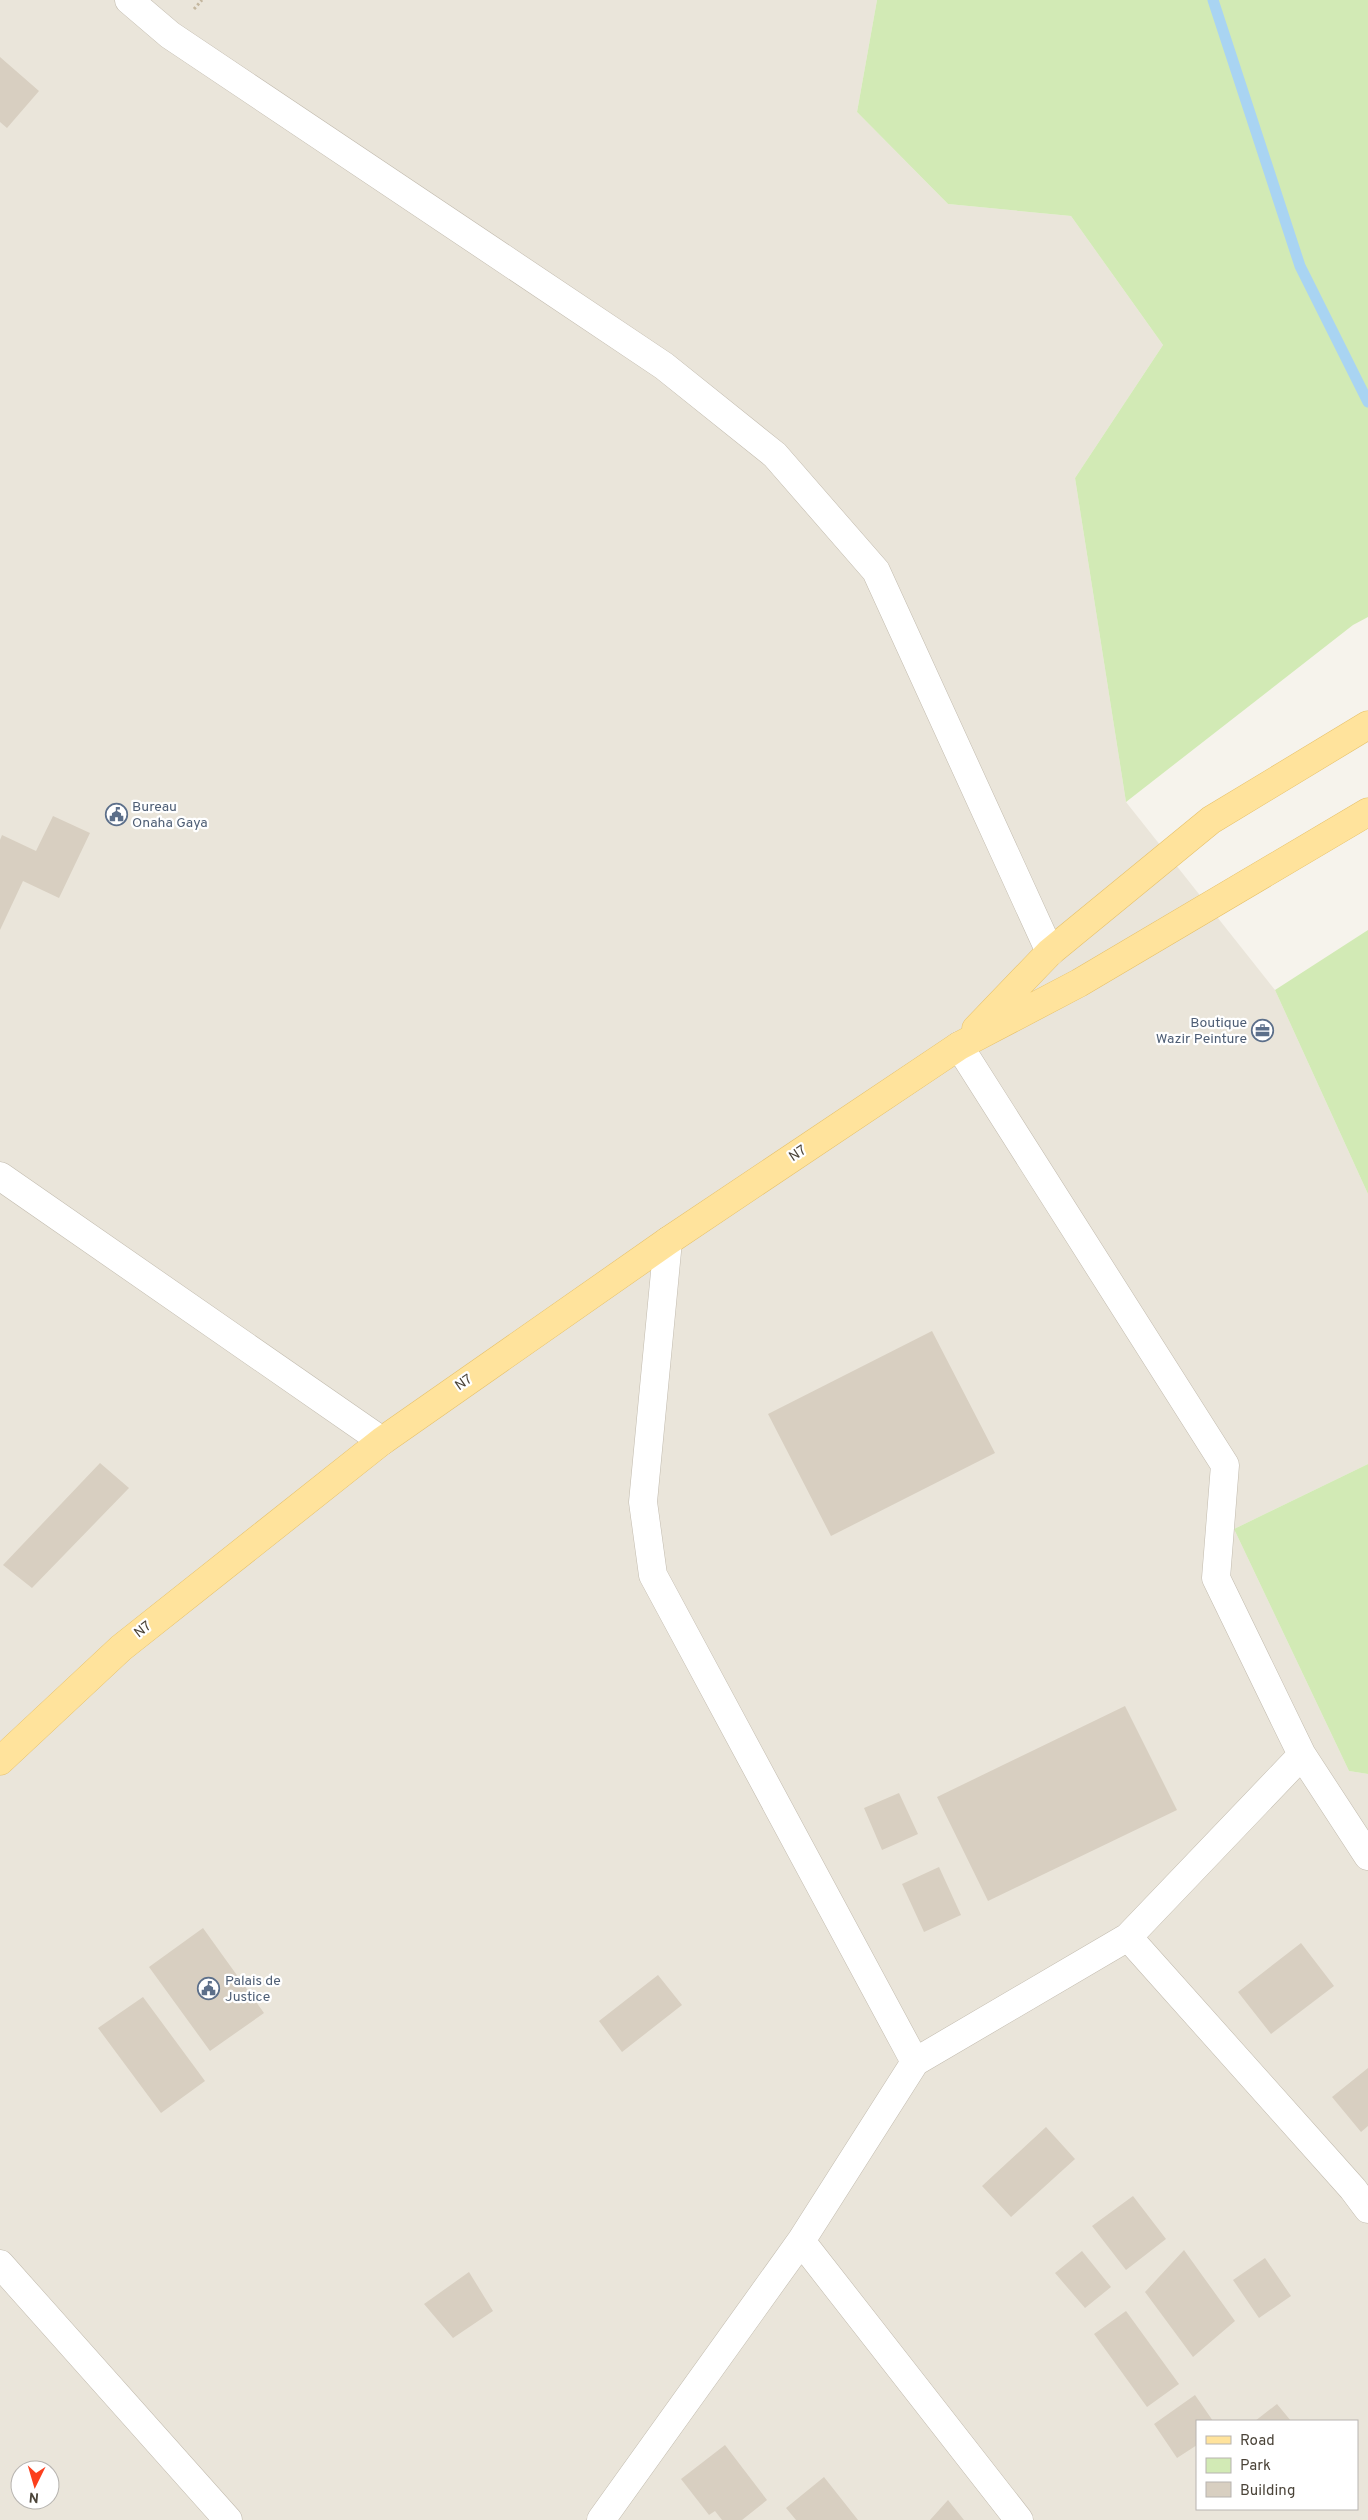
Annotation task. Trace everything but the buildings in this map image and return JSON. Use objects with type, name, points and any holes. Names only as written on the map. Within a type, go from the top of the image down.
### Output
[{"type":"main road","points":[[959,1046],[1050,952],[1211,820],[1368,725]]},
{"type":"main road","points":[[959,1046],[1079,983],[1368,812]]},
{"type":"main road","name":"N7","points":[[0,1761],[121,1648],[382,1441],[668,1241],[959,1046]]},
{"type":"street","points":[[129,0],[170,35],[664,366],[775,455],[876,571],[1050,952]]},
{"type":"street","points":[[959,1046],[1225,1466],[1216,1578],[1302,1755],[1368,1856]]},
{"type":"street","points":[[0,1176],[382,1441]]},
{"type":"street","points":[[668,1241],[644,1502],[653,1575],[915,2062]]},
{"type":"street","points":[[601,2520],[801,2241],[915,2062],[1128,1937],[1302,1755]]},
{"type":"street","points":[[1128,1937],[1363,2192]]},
{"type":"street","points":[[801,2241],[1019,2520]]},
{"type":"street","points":[[0,2264],[228,2520]]},
{"type":"shaded area","points":[[0,0],[877,0],[857,112],[948,204],[1071,216],[1163,345],[1075,478],[1126,802],[1275,990],[1368,1194],[1368,1464],[1234,1529],[1349,1771],[1368,1774],[1368,2520],[0,2520]]},
{"type":"green space","points":[[877,0],[1368,0],[1368,617],[1353,625],[1126,802],[1075,478],[1163,345],[1071,216],[948,204],[857,112]]},
{"type":"green space","points":[[1368,930],[1368,1194],[1275,990]]},
{"type":"green space","points":[[1368,1464],[1368,1774],[1349,1771],[1234,1529]]},
{"type":"waterway","points":[[1213,0],[1300,266],[1368,402]]},
{"type":"place","name":"Bureau Onaha Gaya","points":[[116,815]]},
{"type":"place","name":"Boutique Wazir Peinture","points":[[1263,1031]]},
{"type":"place","name":"Palais de Justice","points":[[209,1989]]}]
